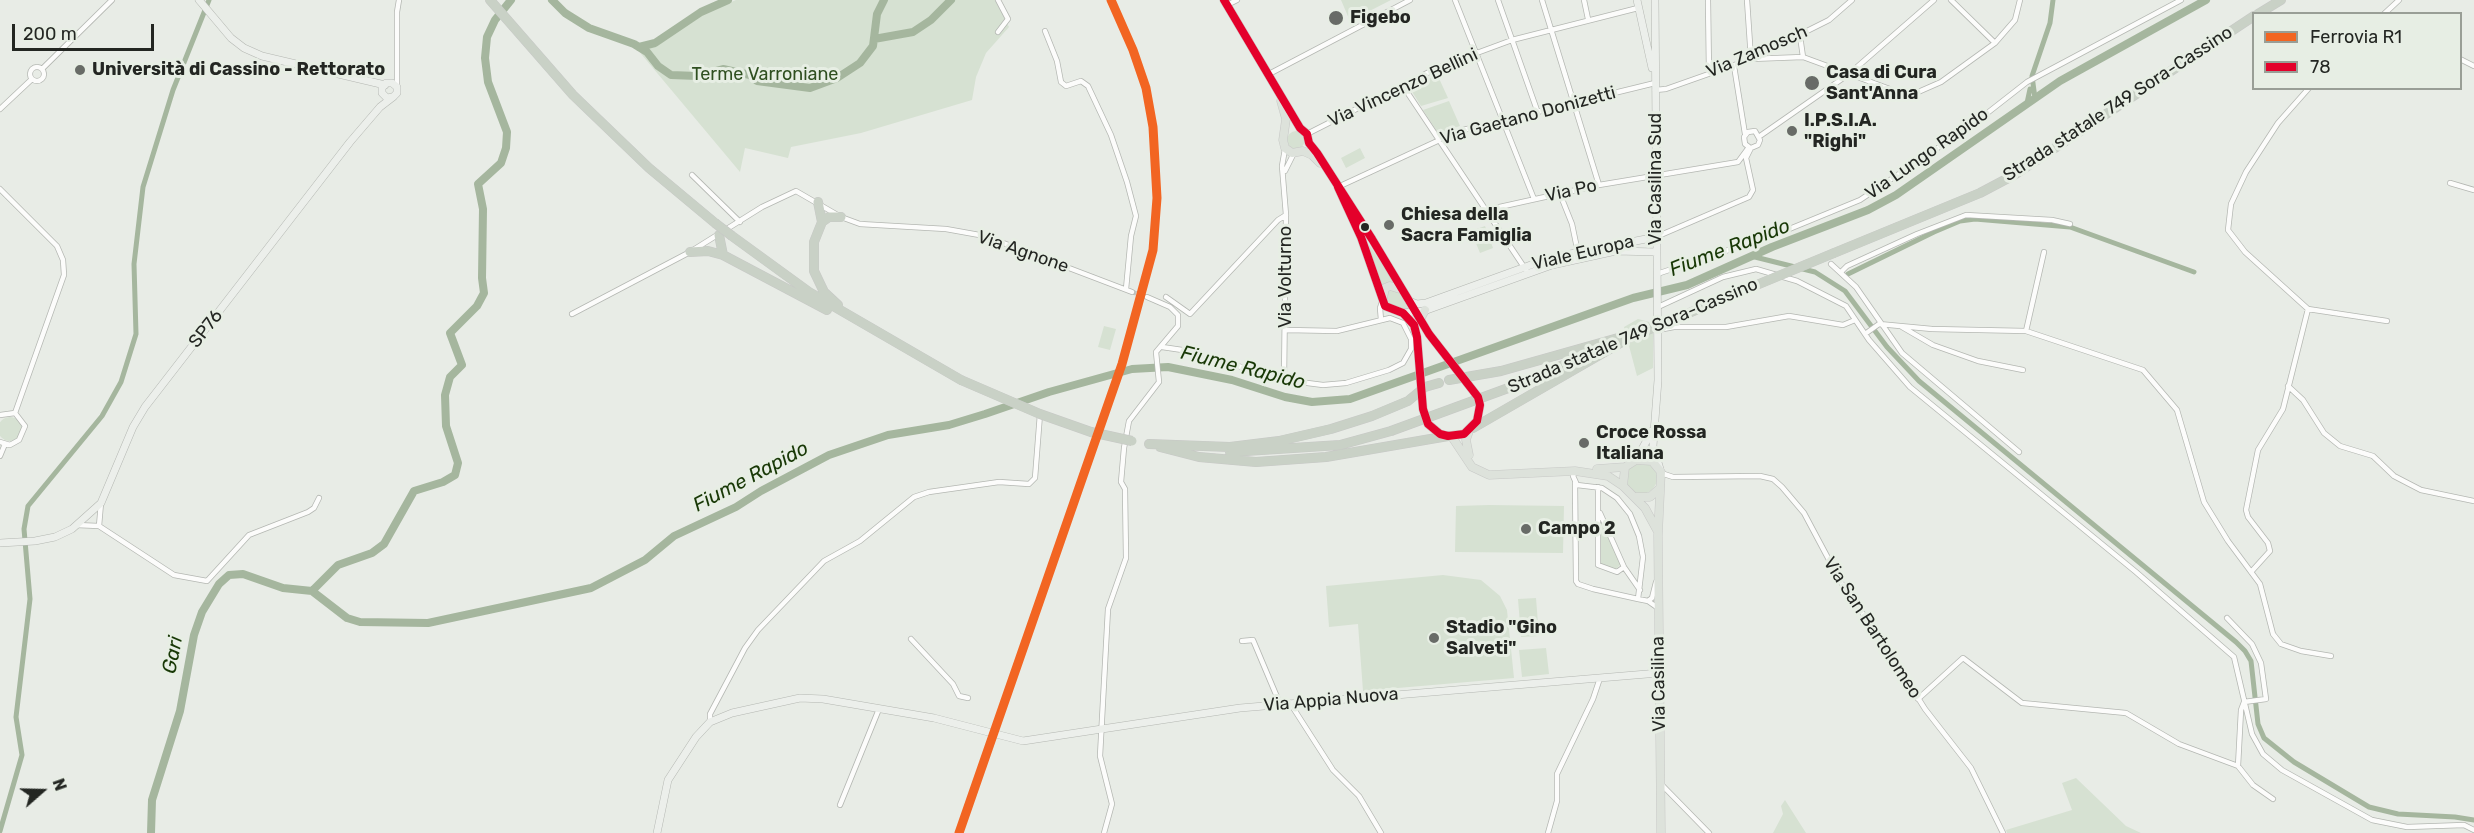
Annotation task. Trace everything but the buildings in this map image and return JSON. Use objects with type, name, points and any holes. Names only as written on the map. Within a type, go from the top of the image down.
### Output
[{"type":"highway","points":[[2261,12],[2281,0]]},
{"type":"highway","name":"Strada statale 749 Sora-Cassino","points":[[493,4],[581,103],[649,168],[715,223],[809,292],[881,336],[961,380],[1040,414],[1091,432],[1149,444],[1245,453],[1340,445],[1391,431],[1511,387],[1980,193],[2014,175],[2252,17]]},
{"type":"highway","points":[[818,202],[822,222],[814,242],[817,278],[824,292],[835,303],[881,336]]},
{"type":"highway","points":[[822,222],[841,216]]},
{"type":"highway","points":[[719,235],[723,255]]},
{"type":"highway","points":[[690,252],[708,251],[723,255],[881,336]]},
{"type":"highway","points":[[1449,380],[1461,375],[1501,371],[1618,338],[1631,337]]},
{"type":"highway","points":[[1471,429],[1631,337]]},
{"type":"highway","points":[[1149,444],[1230,447],[1279,441],[1331,429],[1372,416],[1408,401],[1422,387],[1439,382]]},
{"type":"highway","points":[[1149,444],[1198,457],[1256,462],[1326,457],[1450,437]]},
{"type":"main road","points":[[1225,2],[1300,128],[1307,134],[1309,142],[1418,316],[1443,353],[1474,391],[1480,405],[1477,421],[1471,429],[1466,448],[1469,457],[1475,464],[1490,471],[1542,467],[1603,472]]},
{"type":"main road","points":[[1280,93],[1286,132],[1283,140],[1285,148],[1312,155],[1326,168]]},
{"type":"main road","points":[[1286,132],[1292,128],[1300,128]]},
{"type":"main road","points":[[1299,152],[1309,142]]},
{"type":"main road","points":[[1338,187],[1361,237],[1381,304],[1388,309],[1403,313],[1414,325],[1425,417],[1428,424],[1440,434],[1450,437],[1472,467],[1489,475],[1603,472],[1625,468],[1636,460],[1647,459],[1660,471]]},
{"type":"main road","points":[[1381,304],[1385,288],[1396,286],[1401,289]]},
{"type":"main road","points":[[1418,316],[1425,310]]},
{"type":"main road","points":[[1424,401],[1427,393],[1439,382],[1449,380],[1460,381],[1474,391]]},
{"type":"main road","points":[[1450,437],[1471,429]]},
{"type":"main road","points":[[1623,486],[1625,468]]},
{"type":"main road","name":"Via Casilina","points":[[1660,471],[1658,535],[1660,833]]},
{"type":"main road","name":"Via Casilina","points":[[1603,472],[1623,486],[1652,517],[1658,535]]},
{"type":"main road","points":[[1631,495],[1643,499],[1655,494],[1660,486]]},
{"type":"street","points":[[0,109],[32,79],[32,69],[42,69],[112,0]]},
{"type":"street","points":[[199,0],[237,43],[262,56],[384,88],[396,87]]},
{"type":"street","points":[[384,88],[387,98],[397,93],[395,73],[399,0]]},
{"type":"street","points":[[998,0],[1008,19],[998,32]]},
{"type":"street","points":[[1225,2],[1237,0]]},
{"type":"street","points":[[1269,74],[1410,0]]},
{"type":"street","points":[[1455,0],[1534,199]]},
{"type":"street","points":[[1498,0],[1538,113]]},
{"type":"street","points":[[1542,0],[1599,185]]},
{"type":"street","points":[[1584,0],[1588,19]]},
{"type":"street","points":[[1652,49],[1655,0]]},
{"type":"street","points":[[1708,0],[1709,73]]},
{"type":"street","points":[[1747,0],[1751,58],[1803,57],[1890,92],[1909,96],[1941,82],[1995,43],[2014,20],[2020,0]]},
{"type":"street","name":"Via Zamosch","points":[[1655,84],[1666,89],[1734,66],[1829,20],[1852,0]]},
{"type":"street","points":[[1925,0],[1930,5]]},
{"type":"street","points":[[1746,133],[1759,134],[1849,74],[1934,0]]},
{"type":"street","points":[[1951,0],[1995,43]]},
{"type":"street","name":"Via Lungo Rapido","points":[[1657,278],[1782,232],[1860,200],[1943,146],[2027,82],[2181,0]]},
{"type":"street","points":[[2386,12],[2399,0]]},
{"type":"street","points":[[1637,4],[1652,49]]},
{"type":"street","name":"Via Vincenzo Bellini","points":[[1307,134],[1439,67],[1512,40],[1637,4]]},
{"type":"street","points":[[1045,31],[1057,61],[1061,82],[1065,86],[1081,81],[1088,86],[1111,135],[1128,182],[1136,216],[1131,236],[1126,289]]},
{"type":"street","points":[[1800,36],[1803,57]]},
{"type":"street","name":"Via Casilina Sud","points":[[1652,49],[1655,84],[1659,330],[1653,446],[1660,471]]},
{"type":"street","points":[[1734,66],[1746,133],[1744,142],[1750,147],[1758,145],[1759,134]]},
{"type":"street","points":[[32,79],[36,81],[42,79],[42,69]]},
{"type":"street","points":[[380,106],[384,88],[395,73]]},
{"type":"street","name":"Via Gaetano Donizetti","points":[[1338,187],[1439,139],[1501,120],[1655,84]]},
{"type":"street","points":[[1403,86],[1526,270]]},
{"type":"street","points":[[2307,90],[2278,123],[2233,197],[2227,225],[2229,234],[2245,252],[2308,309],[2387,321]]},
{"type":"street","name":"SP76","points":[[0,543],[35,541],[55,537],[76,525],[101,503],[133,427],[145,407],[350,142],[380,106],[393,97]]},
{"type":"street","name":"Via Po","points":[[1486,210],[1599,185],[1741,160],[1750,147]]},
{"type":"street","name":"Viale Europa","points":[[1408,300],[1417,304],[1426,303],[1579,254],[1656,237],[1749,197],[1753,190],[1746,158],[1750,147]]},
{"type":"street","name":"Via Volturno","points":[[1284,380],[1285,148]]},
{"type":"street","name":"Via Volturno","points":[[1284,174],[1299,152]]},
{"type":"street","points":[[572,314],[690,252],[740,222],[692,175]]},
{"type":"street","points":[[2450,183],[2474,190]]},
{"type":"street","points":[[0,189],[57,246],[63,260],[64,275],[15,413]]},
{"type":"street","name":"Via Agnone","points":[[740,222],[796,190],[841,216],[875,227],[926,228],[985,236],[1132,292]]},
{"type":"street","points":[[1560,194],[1572,224],[1579,254]]},
{"type":"street","points":[[1166,297],[1190,314],[1278,220],[1286,215]]},
{"type":"street","points":[[1842,271],[1847,266],[1917,234],[1966,215],[2070,224]]},
{"type":"street","name":"Viale Europa","points":[[1579,254],[1616,251],[1656,252]]},
{"type":"street","points":[[2026,331],[2044,252]]},
{"type":"street","points":[[1831,264],[1842,271],[1866,300],[1879,324],[1902,353],[2019,452]]},
{"type":"street","points":[[1657,304],[1723,277],[1756,269],[1797,281],[1823,292],[1846,306],[1865,334],[1910,387],[2136,572],[2234,657],[2248,726],[2255,743],[2282,770],[2372,820],[2407,827],[2464,825],[2474,830]]},
{"type":"street","name":"Viale Europa","points":[[1425,310],[1526,270]]},
{"type":"street","points":[[1104,833],[1112,804],[1100,756],[1108,609],[1126,558],[1125,489],[1121,482],[1124,448],[1129,421],[1159,382],[1155,357],[1179,326],[1178,315],[1163,302],[1147,297]]},
{"type":"street","points":[[1381,304],[1382,320]]},
{"type":"street","points":[[2251,572],[2265,559],[2270,548],[2248,517],[2247,506],[2258,450],[2281,414],[2308,309]]},
{"type":"street","points":[[1403,313],[1418,316]]},
{"type":"street","points":[[1659,330],[1674,327],[1726,327],[1789,316],[1843,325],[1855,320]]},
{"type":"street","points":[[1162,347],[1189,351],[1284,380],[1323,385],[1368,378],[1403,363],[1411,349],[1407,330],[1397,319],[1382,320],[1337,331],[1286,330]]},
{"type":"street","points":[[1865,334],[1879,324],[1932,329],[2026,331],[2143,370],[2177,410],[2204,501],[2228,541],[2262,588],[2273,634],[2281,644],[2301,651],[2331,656]]},
{"type":"street","points":[[1900,325],[1908,332],[1933,345],[1978,361],[2023,370]]},
{"type":"street","points":[[2288,386],[2303,400],[2324,433],[2340,446],[2373,456],[2394,476],[2421,490],[2474,501]]},
{"type":"street","points":[[0,415],[15,413]]},
{"type":"street","points":[[0,456],[2,443],[15,443],[25,431],[23,421],[15,413]]},
{"type":"street","points":[[710,722],[710,714],[745,648],[758,630],[824,561],[860,541],[914,497],[929,492],[999,482],[1029,484],[1035,478],[1040,414]]},
{"type":"street","name":"Via Casilina Sud","points":[[1636,460],[1646,445],[1655,423]]},
{"type":"street","points":[[1575,471],[1573,476],[1575,481],[1576,581],[1585,587],[1648,601],[1659,608]]},
{"type":"street","points":[[1660,471],[1673,477]]},
{"type":"street","name":"Via San Bartolomeo","points":[[1673,477],[1760,476],[1778,482],[1804,513],[1844,588],[1880,637],[1918,699],[1971,768],[2003,833]]},
{"type":"street","points":[[1660,486],[1673,477]]},
{"type":"street","points":[[1575,481],[1578,485],[1598,487],[1617,498],[1635,524],[1643,557],[1638,599]]},
{"type":"street","points":[[1598,487],[1599,567],[1617,572],[1624,567]]},
{"type":"street","points":[[76,525],[99,526],[174,575],[207,581],[249,534],[308,512],[314,508],[319,498]]},
{"type":"street","points":[[99,526],[101,503]]},
{"type":"street","points":[[1598,509],[1624,567],[1640,590]]},
{"type":"street","points":[[1648,601],[1653,595],[1658,572]]},
{"type":"street","points":[[2227,618],[2252,644],[2261,663],[2266,699],[2244,702]]},
{"type":"street","points":[[910,639],[953,684],[959,696],[968,698]]},
{"type":"street","points":[[1242,641],[1253,640],[1280,704]]},
{"type":"street","points":[[1918,699],[1963,658],[2022,703],[2126,713],[2179,744],[2238,766],[2253,785],[2273,799]]},
{"type":"street","name":"Via Appia Nuova","points":[[879,709],[934,718],[1023,741],[1103,731],[1203,712],[1659,673]]},
{"type":"street","points":[[1548,833],[1557,801],[1557,774],[1593,699],[1600,678]]},
{"type":"street","points":[[657,833],[669,780],[696,737],[710,722],[732,713],[800,698],[879,709],[840,805]]},
{"type":"street","points":[[2238,766],[2241,710],[2244,702]]},
{"type":"street","points":[[1290,704],[1333,770],[1359,796],[1381,833]]},
{"type":"street","points":[[1660,783],[1709,833]]},
{"type":"green space","name":"Terme Varroniane","points":[[736,0],[995,0],[1009,27],[986,53],[976,77],[972,100],[861,133],[791,147],[788,158],[745,148],[740,172],[637,49],[670,36],[703,14]]},
{"type":"green space","points":[[1341,0],[1391,0],[1350,21]]},
{"type":"green space","points":[[1437,74],[1448,98],[1421,106],[1411,90]]},
{"type":"green space","points":[[1449,101],[1460,126],[1438,133],[1423,110]]},
{"type":"green space","points":[[1296,131],[1302,134],[1305,140],[1302,146],[1296,149],[1290,146],[1287,140],[1290,134]]},
{"type":"green space","points":[[1360,148],[1365,158],[1346,168],[1341,158]]},
{"type":"green space","points":[[1485,226],[1493,248],[1480,253],[1471,231]]},
{"type":"green space","points":[[1368,243],[1394,282],[1385,284],[1380,289]]},
{"type":"green space","points":[[1388,288],[1398,291],[1409,309],[1397,309],[1387,303],[1385,293]]},
{"type":"green space","points":[[1638,319],[1653,323],[1653,368],[1637,376],[1624,327]]},
{"type":"green space","points":[[1104,326],[1116,329],[1110,350],[1098,347]]},
{"type":"green space","points":[[15,418],[21,424],[19,438],[10,441],[1,438],[-1,424],[1,420]]},
{"type":"green space","points":[[1641,462],[1653,466],[1657,478],[1653,490],[1641,494],[1629,490],[1625,478],[1629,466]]},
{"type":"green space","name":"Campo 2","points":[[1456,506],[1564,506],[1563,553],[1455,552]]},
{"type":"green space","points":[[1601,523],[1621,564],[1616,569],[1600,565]]},
{"type":"green space","name":"Stadio \"Gino Salveti\"","points":[[1443,575],[1481,580],[1500,596],[1507,610],[1514,678],[1363,691],[1358,624],[1329,627],[1326,586]]},
{"type":"green space","points":[[1536,598],[1539,636],[1521,637],[1518,599]]},
{"type":"green space","points":[[1546,648],[1549,674],[1522,677],[1519,650]]},
{"type":"green space","points":[[2076,778],[2126,826],[2141,833],[2007,833],[2006,830],[2072,810],[2062,783]]},
{"type":"green space","points":[[1785,800],[1806,833],[1773,833],[1783,814],[1781,806]]},
{"type":"waterway","points":[[0,831],[22,755],[16,717],[30,599],[24,529],[28,506],[102,416],[121,382],[136,334],[134,264],[143,187],[173,90],[209,0]]},
{"type":"waterway","points":[[312,591],[338,565],[372,553],[384,544],[414,491],[443,482],[455,475],[458,463],[446,426],[445,395],[450,377],[462,365],[450,333],[477,306],[484,293],[482,278],[483,209],[478,184],[501,163],[506,148],[507,132],[488,82],[485,58],[487,37],[495,20],[511,0]]},
{"type":"waterway","points":[[552,0],[565,13],[589,28],[634,44],[647,52],[658,66],[671,75],[697,76],[723,69],[750,75],[757,81],[810,88],[837,78],[860,63],[873,46],[877,14],[884,0]]},
{"type":"waterway","points":[[639,47],[655,43],[701,12],[728,0]]},
{"type":"waterway","name":"Gari","points":[[874,39],[913,32],[931,20],[951,0]]},
{"type":"waterway","points":[[2035,98],[2032,76],[2050,23],[2053,0]]},
{"type":"waterway","name":"Fiume Rapido","points":[[312,591],[347,618],[360,622],[428,623],[591,588],[645,560],[674,536],[736,507],[829,455],[888,435],[949,425],[1049,392],[1132,369],[1168,367],[1232,380],[1285,397],[1312,402],[1350,399],[1633,298],[1687,285],[1772,247],[1868,210],[1896,195],[2060,81],[2206,0]]},
{"type":"waterway","points":[[2027,103],[2030,89]]},
{"type":"waterway","points":[[1848,274],[1934,232],[1960,221],[1975,219],[2070,227],[2194,272]]},
{"type":"waterway","points":[[1751,256],[1815,272],[1845,291],[1887,347],[1919,381],[2236,642],[2251,661],[2258,724],[2264,738],[2294,762],[2369,807],[2398,814],[2474,820]]},
{"type":"waterway","name":"Gari","points":[[151,833],[152,800],[180,711],[194,635],[202,612],[219,584],[229,575],[243,574],[283,588],[312,591]]},
{"type":"tunnel","points":[[1132,292],[1147,297]]},
{"type":"rail line","name":"R1","points":[[959,833],[1122,364],[1153,250],[1157,198],[1153,127],[1146,88],[1133,50],[1111,0]]},
{"type":"transit line","name":"78","points":[[1224,0],[1300,128],[1307,134],[1309,143],[1317,153],[1372,239],[1429,334],[1478,397],[1480,405],[1477,421],[1464,434],[1448,436],[1440,434],[1428,424],[1423,409],[1414,325],[1403,313],[1385,306],[1361,237],[1338,187]]},
{"type":"place","name":"Figebo","points":[[1336,18]]},
{"type":"place","name":"Università di Cassino - Rettorato","points":[[80,70]]},
{"type":"place","name":"Casa di Cura Sant'Anna","points":[[1812,83]]},
{"type":"place","name":"I.P.S.I.A. \"Righi\"","points":[[1792,131]]},
{"type":"place","name":"Chiesa della Sacra Famiglia","points":[[1389,225]]},
{"type":"place","name":"Croce Rossa Italiana","points":[[1584,443]]},
{"type":"place","name":"Campo 2","points":[[1526,529]]},
{"type":"place","name":"Stadio \"Gino Salveti\"","points":[[1434,638]]}]
